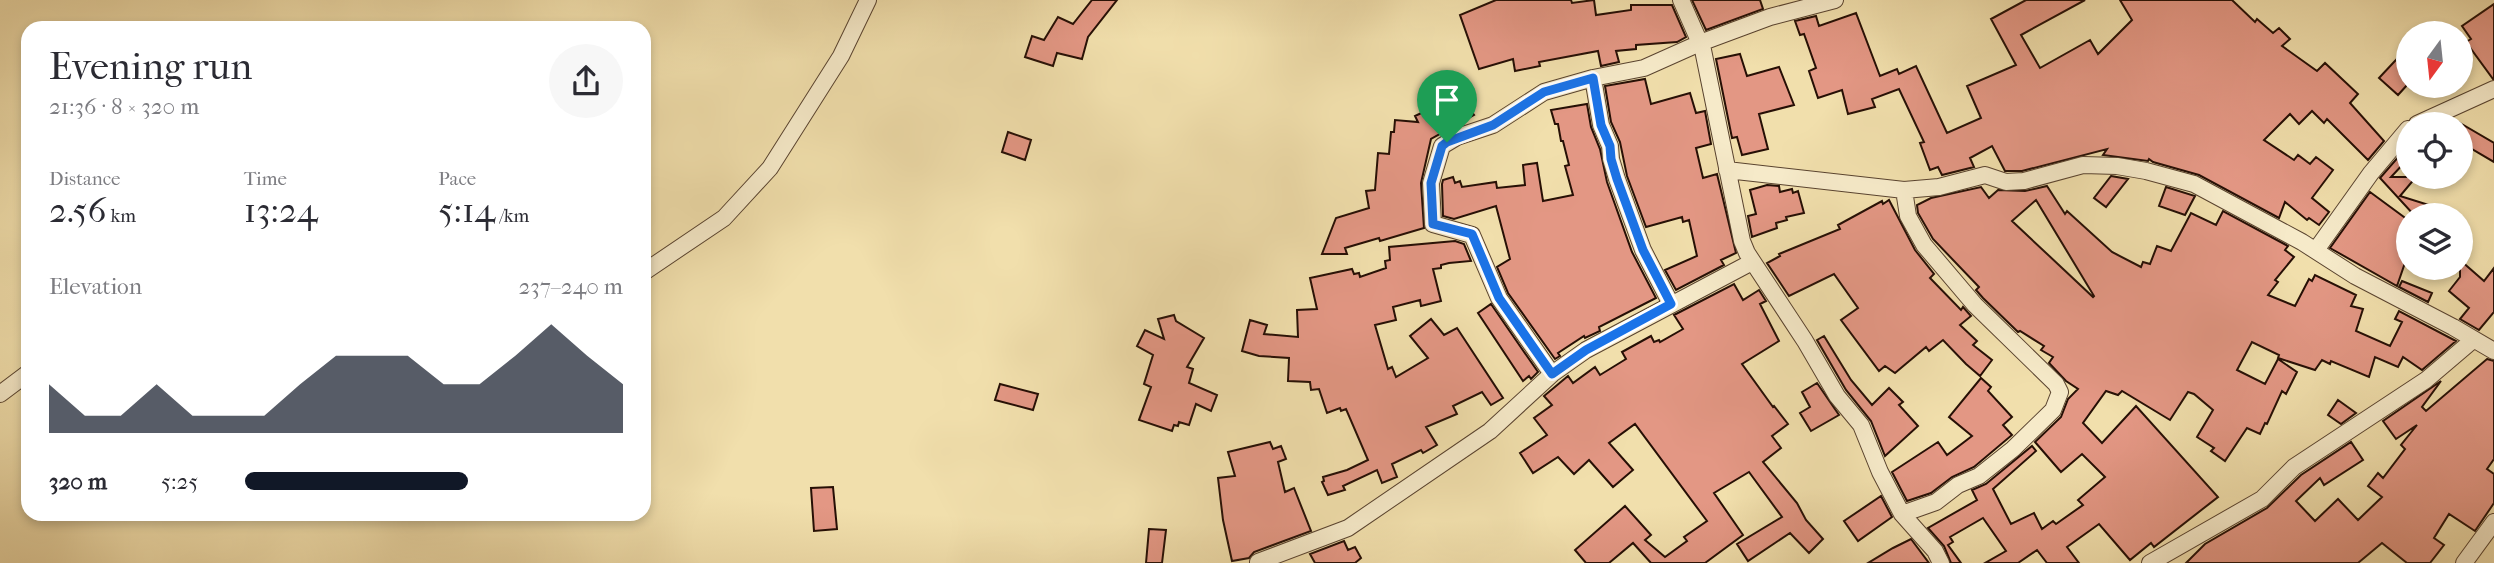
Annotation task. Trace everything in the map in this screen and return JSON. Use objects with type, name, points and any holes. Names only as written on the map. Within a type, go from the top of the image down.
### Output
[{"type":"street","points":[[651,267],[724,218],[770,168],[841,55],[869,0]]},
{"type":"street","points":[[1681,0],[1700,43],[1742,241],[1752,262],[1805,341],[1837,396],[1861,425],[1865,441],[1902,514],[1935,551],[1941,563]]},
{"type":"street","points":[[1552,374],[1499,298],[1472,234],[1433,224],[1431,183],[1442,146],[1493,125],[1544,92],[1593,78],[1644,68],[1700,43],[1770,17],[1835,0]]},
{"type":"street","points":[[1593,78],[1601,125],[1610,146],[1617,179],[1643,250],[1671,304]]},
{"type":"street","points":[[2443,112],[2494,89]]},
{"type":"street","points":[[2316,250],[2371,173],[2396,143]]},
{"type":"street","points":[[1727,170],[1904,190],[1939,187],[1985,175],[2006,182],[2024,181],[2084,165],[2117,166],[2146,171],[2194,184],[2494,351]]},
{"type":"street","points":[[1902,514],[1936,502],[1958,485],[1979,476],[2013,449],[2053,410],[2060,392],[2056,384],[1975,305],[1924,245],[1908,216],[1904,190]]},
{"type":"street","points":[[1258,562],[1348,528],[1490,431],[1552,374],[1586,350],[1752,262]]},
{"type":"street","points":[[2150,563],[2262,499],[2294,467],[2426,380],[2473,340]]},
{"type":"street","points":[[0,394],[21,378]]},
{"type":"street","points":[[2464,563],[2494,522]]},
{"type":"building","points":[[1092,0],[1117,0],[1088,37],[1082,59],[1057,53],[1053,66],[1025,57],[1032,36],[1044,40],[1058,17],[1073,24]]},
{"type":"building","points":[[1496,0],[1571,0],[1572,3],[1594,0],[1596,15],[1631,10],[1631,5],[1672,5],[1686,37],[1677,42],[1636,45],[1636,49],[1616,51],[1619,62],[1601,66],[1598,51],[1539,62],[1540,66],[1515,71],[1513,59],[1479,69],[1460,15]]},
{"type":"building","points":[[1692,0],[1760,0],[1763,9],[1706,30]]},
{"type":"building","points":[[2026,0],[2085,0],[2021,35],[2040,68],[2090,40],[2098,54],[2132,20],[2120,0],[2232,0],[2255,22],[2257,19],[2273,33],[2279,28],[2290,39],[2282,46],[2317,71],[2325,63],[2358,94],[2350,103],[2384,141],[2368,160],[2327,119],[2324,123],[2312,111],[2299,124],[2290,114],[2264,140],[2294,160],[2298,155],[2310,164],[2316,157],[2333,170],[2312,198],[2329,212],[2319,225],[2309,218],[2307,220],[2285,202],[2279,218],[2199,175],[2149,159],[2103,155],[2107,149],[2022,171],[2005,171],[1992,146],[1970,158],[1974,167],[1942,175],[1938,167],[1930,170],[1920,143],[1924,142],[1899,89],[1872,99],[1875,107],[1848,114],[1842,90],[1818,98],[1809,71],[1816,68],[1804,34],[1800,35],[1795,21],[1816,16],[1819,26],[1856,13],[1880,76],[1897,69],[1899,74],[1916,66],[1947,133],[1981,118],[1967,86],[2016,65],[1991,19]]},
{"type":"building","points":[[2494,4],[2494,79],[2473,52],[2473,21],[2469,21]]},
{"type":"building","points":[[1740,54],[1747,76],[1779,67],[1794,105],[1759,114],[1768,149],[1742,155],[1737,137],[1732,138],[1716,59]]},
{"type":"building","points":[[2396,60],[2396,93],[2379,78]]},
{"type":"building","points":[[1645,79],[1651,104],[1690,93],[1696,113],[1705,111],[1711,144],[1696,148],[1703,178],[1717,174],[1736,253],[1721,260],[1724,265],[1676,290],[1665,270],[1697,256],[1689,220],[1683,222],[1682,217],[1646,227],[1627,176],[1620,142],[1611,122],[1605,86]]},
{"type":"building","points":[[1459,95],[1474,115],[1431,139],[1421,183],[1424,228],[1345,248],[1347,254],[1322,254],[1336,218],[1369,208],[1366,191],[1375,190],[1378,153],[1389,154],[1395,120],[1418,122],[1415,116]]},
{"type":"building","points":[[1587,104],[1607,182],[1632,252],[1656,298],[1599,327],[1600,331],[1585,338],[1584,336],[1558,353],[1560,356],[1555,359],[1508,293],[1497,267],[1510,259],[1496,206],[1454,219],[1443,216],[1442,184],[1443,180],[1453,177],[1455,183],[1460,181],[1462,187],[1496,182],[1497,188],[1525,185],[1523,165],[1537,163],[1543,201],[1573,195],[1565,166],[1569,165],[1563,141],[1551,110]]},
{"type":"building","points":[[2473,131],[2494,143],[2494,162],[2473,150]]},
{"type":"building","points":[[1008,132],[1031,140],[1025,160],[1002,152]]},
{"type":"building","points":[[2396,160],[2396,172],[2391,177],[2396,177],[2396,189],[2406,189],[2400,196],[2422,203],[2403,203],[2380,178]]},
{"type":"building","points":[[2111,176],[2128,179],[2106,207],[2094,198]]},
{"type":"building","points":[[1767,185],[1779,186],[1780,192],[1792,189],[1793,193],[1798,191],[1804,213],[1786,217],[1787,220],[1776,223],[1777,228],[1752,237],[1748,216],[1756,214],[1750,190]]},
{"type":"building","points":[[2047,186],[2065,214],[2067,211],[2112,252],[2141,267],[2143,262],[2150,264],[2157,246],[2171,251],[2191,213],[2216,225],[2223,211],[2288,246],[2285,250],[2294,257],[2275,280],[2278,282],[2268,295],[2295,306],[2309,279],[2312,281],[2315,275],[2356,295],[2351,306],[2363,309],[2356,331],[2390,346],[2402,322],[2395,319],[2399,311],[2456,341],[2422,370],[2403,357],[2398,367],[2375,357],[2369,377],[2331,361],[2330,364],[2322,360],[2315,370],[2278,358],[2279,355],[2252,342],[2237,370],[2265,384],[2278,359],[2297,372],[2286,394],[2282,391],[2260,434],[2247,428],[2225,461],[2211,451],[2214,448],[2197,437],[2213,410],[2194,394],[2188,392],[2170,420],[2122,391],[2118,395],[2106,391],[2083,423],[2102,443],[2136,406],[2218,497],[2154,547],[2151,543],[2130,560],[2099,524],[2067,547],[2079,563],[2047,563],[2037,550],[2018,563],[1985,563],[2006,551],[1983,518],[1950,537],[1953,542],[1948,545],[1961,563],[1951,563],[1944,546],[1928,528],[1977,500],[1972,490],[1986,484],[2032,446],[2036,451],[1993,489],[2011,524],[2034,513],[2042,529],[2053,521],[2056,524],[2083,505],[2078,500],[2105,477],[2082,454],[2061,472],[2035,442],[2061,417],[2068,399],[2078,389],[2049,363],[2053,357],[2041,350],[2044,346],[2018,332],[1983,298],[1976,290],[1979,287],[1933,239],[1918,213],[1917,205],[1931,198],[1981,187],[1989,198],[1998,190],[2025,191]],"holes":[[[2036,200],[2094,296],[2012,221]]]},
{"type":"building","points":[[2166,187],[2195,196],[2185,215],[2159,206]]},
{"type":"building","points":[[2370,192],[2396,211],[2396,280],[2399,280],[2397,286],[2330,248]]},
{"type":"building","points":[[1889,200],[1915,250],[1934,274],[1930,278],[1961,310],[1963,307],[1971,316],[1960,325],[1977,341],[1973,345],[1992,360],[1980,376],[1943,340],[1929,351],[1926,347],[1895,373],[1885,366],[1879,371],[1841,320],[1858,308],[1834,274],[1789,296],[1767,263],[1780,256],[1779,254],[1840,229],[1838,225],[1882,201],[1883,204]]},
{"type":"building","points":[[1455,241],[1464,244],[1471,261],[1449,263],[1433,269],[1441,301],[1421,306],[1420,300],[1393,307],[1396,320],[1375,325],[1388,369],[1392,367],[1396,377],[1428,358],[1410,336],[1431,319],[1444,335],[1457,328],[1503,398],[1491,405],[1482,392],[1453,406],[1457,414],[1426,427],[1437,445],[1392,464],[1397,477],[1382,483],[1377,470],[1343,486],[1345,490],[1328,495],[1322,482],[1323,477],[1368,460],[1346,409],[1341,411],[1340,408],[1327,413],[1319,389],[1311,390],[1310,382],[1288,381],[1289,358],[1259,356],[1242,351],[1250,320],[1267,325],[1264,334],[1298,337],[1297,310],[1317,309],[1310,278],[1352,269],[1354,274],[1359,273],[1360,277],[1386,268],[1385,261],[1390,260],[1389,247]]},
{"type":"building","points":[[2494,268],[2494,312],[2479,330],[2460,319],[2469,308],[2449,291],[2458,280],[2473,280],[2473,271],[2484,281]]},
{"type":"building","points":[[2402,281],[2432,293],[2428,302],[2399,287]]},
{"type":"building","points":[[1734,284],[1743,300],[1759,290],[1766,301],[1760,304],[1779,341],[1742,364],[1788,424],[1772,436],[1781,448],[1763,462],[1823,539],[1809,553],[1790,533],[1748,561],[1737,544],[1782,517],[1749,472],[1714,493],[1743,535],[1705,563],[1651,563],[1633,543],[1609,563],[1586,563],[1575,550],[1625,506],[1651,535],[1645,540],[1665,557],[1687,541],[1684,537],[1707,521],[1635,424],[1609,443],[1633,470],[1613,487],[1589,460],[1574,474],[1558,457],[1533,473],[1520,453],[1547,435],[1534,418],[1552,405],[1544,396],[1568,376],[1573,383],[1595,367],[1600,375],[1626,359],[1622,352],[1651,336],[1654,342],[1660,342],[1683,329],[1674,315]]},
{"type":"building","points":[[1491,304],[1538,372],[1531,379],[1529,376],[1523,381],[1478,313]]},
{"type":"building","points":[[1174,315],[1176,321],[1204,338],[1187,367],[1193,369],[1189,383],[1217,395],[1211,411],[1196,404],[1189,425],[1179,422],[1178,426],[1174,425],[1172,431],[1139,420],[1151,387],[1144,384],[1153,355],[1137,346],[1145,330],[1164,339],[1158,319]]},
{"type":"building","points":[[1824,336],[1851,380],[1872,405],[1889,388],[1903,402],[1899,405],[1918,426],[1885,456],[1871,421],[1846,390],[1817,340]]},
{"type":"building","points":[[2487,359],[2494,361],[2494,459],[2487,469],[2494,474],[2494,503],[2475,531],[2449,514],[2434,538],[2444,545],[2430,563],[2407,563],[2382,543],[2358,563],[2186,563],[2205,544],[2267,508],[2301,475],[2351,442],[2363,460],[2324,485],[2320,478],[2296,501],[2315,521],[2338,499],[2358,520],[2382,497],[2368,486],[2378,473],[2383,478],[2405,449],[2401,445],[2417,425],[2396,439],[2383,421],[2441,381],[2422,407],[2426,411]]},
{"type":"building","points":[[1981,378],[1991,387],[1988,391],[2012,417],[2003,425],[2012,435],[1974,467],[1952,477],[1931,493],[1907,501],[1892,472],[1938,442],[1947,455],[1972,436],[1949,417]]},
{"type":"building","points":[[1817,383],[1839,415],[1811,431],[1800,413],[1810,407],[1802,392]]},
{"type":"building","points":[[1000,384],[1038,394],[1033,410],[995,400]]},
{"type":"building","points":[[2338,400],[2356,413],[2341,424],[2328,415]]},
{"type":"building","points":[[1270,442],[1273,449],[1281,446],[1286,459],[1278,462],[1285,492],[1294,488],[1311,531],[1254,552],[1249,558],[1232,561],[1218,478],[1235,476],[1228,452]]},
{"type":"building","points":[[833,487],[837,529],[814,531],[811,488]]},
{"type":"building","points":[[1881,496],[1892,517],[1858,541],[1844,521]]},
{"type":"building","points":[[1149,529],[1166,530],[1162,563],[1146,563]]},
{"type":"building","points":[[1911,539],[1929,563],[1868,563],[1893,548]]},
{"type":"building","points":[[1344,541],[1348,550],[1355,547],[1361,558],[1355,563],[1315,563],[1310,554]]},
{"type":"route","points":[[1593,78],[1601,125],[1610,146],[1617,179],[1643,250],[1671,304],[1586,350],[1552,374],[1499,298],[1472,234],[1433,224],[1431,183],[1442,146],[1447,142],[1503,120],[1544,92],[1593,78]]}]
